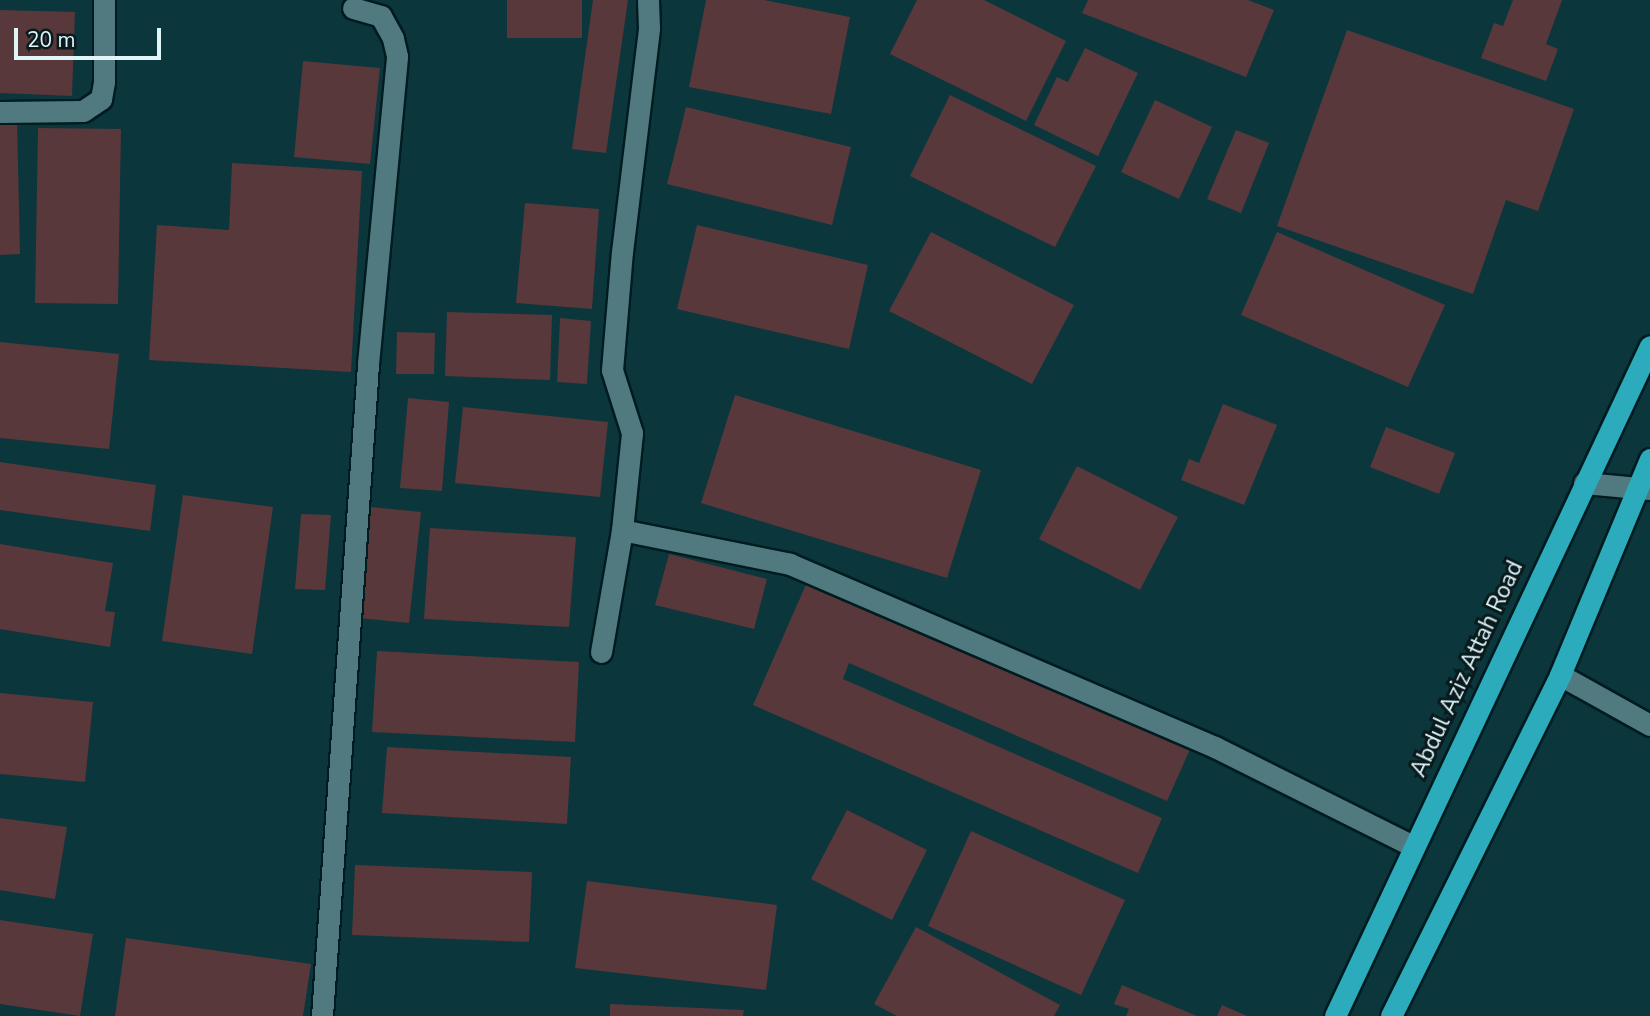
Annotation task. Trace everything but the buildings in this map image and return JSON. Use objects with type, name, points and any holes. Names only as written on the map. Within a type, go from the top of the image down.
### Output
[{"type":"highway","name":"Abdul Aziz Attah Road","points":[[1335,1016],[1650,346]]},
{"type":"highway","points":[[1391,1016],[1560,675],[1643,489],[1650,458]]},
{"type":"street","points":[[0,112],[83,111],[101,99],[104,82],[104,0]]},
{"type":"street","points":[[601,652],[622,530],[632,433],[612,370],[622,253],[649,28],[648,0]]},
{"type":"street","points":[[323,1016],[326,927],[356,563],[368,364],[397,56],[393,38],[381,16],[353,8]]},
{"type":"street","points":[[1584,483],[1643,489]]},
{"type":"street","points":[[622,530],[790,564],[1215,747],[1413,846]]},
{"type":"street","points":[[1560,675],[1650,725]]}]
